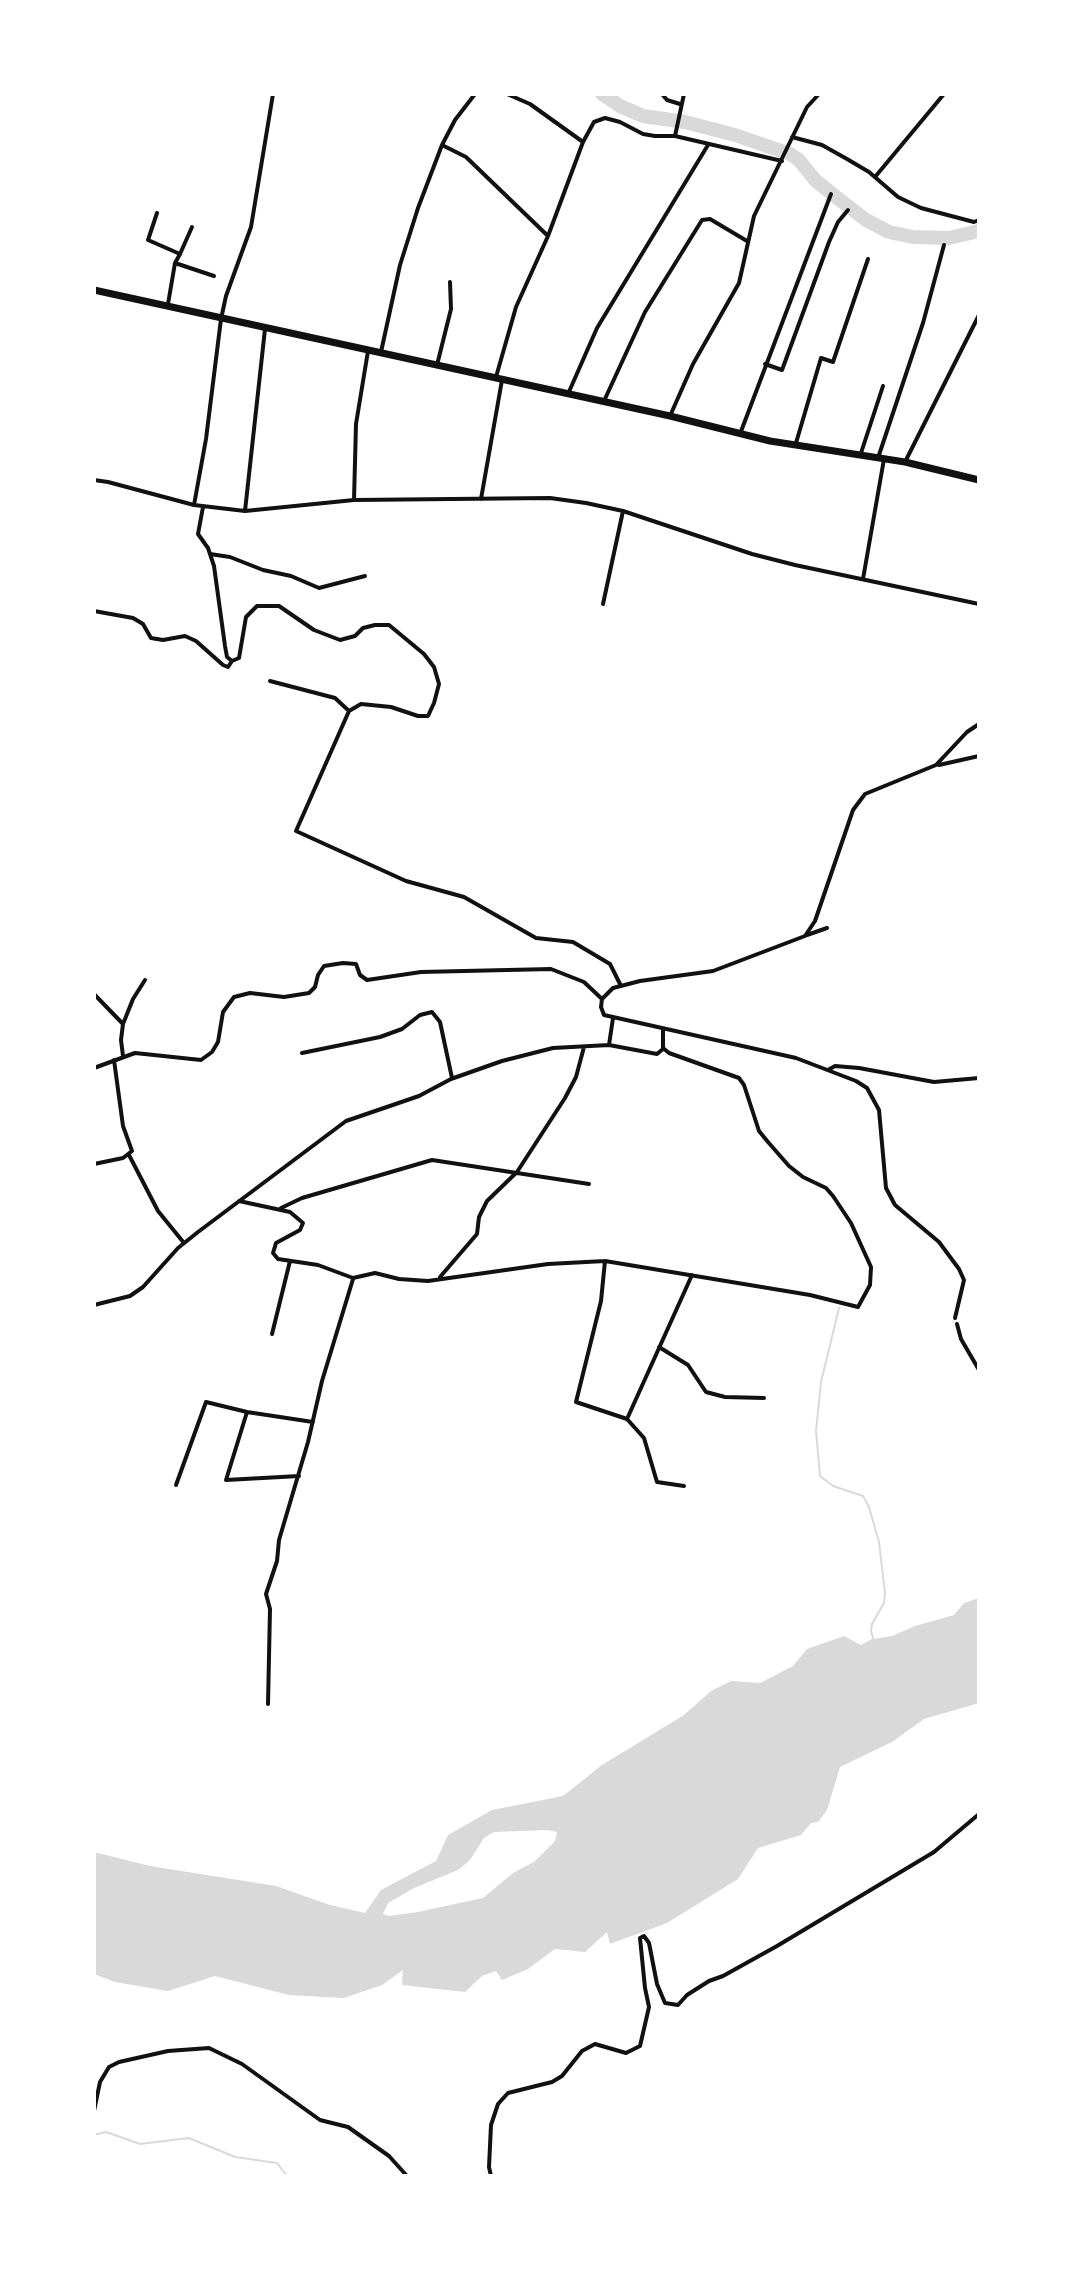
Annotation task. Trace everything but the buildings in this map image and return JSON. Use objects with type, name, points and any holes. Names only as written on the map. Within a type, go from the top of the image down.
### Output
[{"type":"main road","points":[[94,290],[265,329],[368,348],[795,446],[905,462],[979,480]]},
{"type":"street","points":[[194,505],[221,319],[251,227],[273,94]]},
{"type":"street","points":[[381,352],[400,265],[418,208],[442,145],[455,120],[475,94]]},
{"type":"street","points":[[507,94],[530,104],[583,142]]},
{"type":"street","points":[[662,94],[667,100],[680,104]]},
{"type":"street","points":[[675,136],[684,94]]},
{"type":"street","points":[[670,416],[693,364],[739,283],[754,216],[807,107],[819,94]]},
{"type":"street","points":[[875,177],[944,94]]},
{"type":"street","points":[[481,499],[499,379],[516,307],[594,122],[605,118],[643,134],[675,136],[783,159]]},
{"type":"street","points":[[792,137],[822,145],[875,177],[898,197],[921,208],[974,222],[979,220]]},
{"type":"street","points":[[442,145],[466,157],[548,236]]},
{"type":"street","points":[[568,394],[597,328],[708,145]]},
{"type":"street","points":[[740,434],[831,194]]},
{"type":"street","points":[[765,364],[782,370],[829,242],[838,222],[848,210]]},
{"type":"street","points":[[157,213],[148,240],[180,254]]},
{"type":"street","points":[[604,401],[645,312],[702,220],[710,219],[747,241]]},
{"type":"street","points":[[167,307],[175,263],[192,227]]},
{"type":"street","points":[[863,579],[881,459],[944,245]]},
{"type":"street","points":[[795,446],[821,358],[833,362],[868,259]]},
{"type":"street","points":[[175,263],[214,276]]},
{"type":"street","points":[[437,365],[451,309],[450,282]]},
{"type":"street","points":[[905,462],[979,315]]},
{"type":"street","points":[[245,511],[265,329]]},
{"type":"street","points":[[354,500],[356,424],[368,348]]},
{"type":"street","points":[[861,456],[883,386]]},
{"type":"street","points":[[94,480],[203,507],[245,511],[354,500],[550,498],[623,511],[752,554],[829,574],[979,604]]},
{"type":"street","points":[[203,507],[198,534],[214,566],[227,657],[232,661]]},
{"type":"street","points":[[603,604],[623,511]]},
{"type":"street","points":[[210,554],[291,576],[319,588],[365,576]]},
{"type":"street","points":[[94,611],[133,618],[143,624],[151,638],[163,640],[185,636],[228,667],[239,658],[246,617],[257,606],[279,606],[314,630],[340,640],[355,636],[363,628],[389,625],[424,654],[434,667],[439,684],[434,703],[428,716],[361,704],[349,711],[296,831],[406,881],[464,897],[536,938],[573,942],[610,964],[621,986]]},
{"type":"street","points":[[270,681],[335,698],[349,711]]},
{"type":"street","points":[[936,765],[967,732],[979,724]]},
{"type":"street","points":[[805,936],[815,921],[853,810],[865,794],[936,765],[979,756]]},
{"type":"street","points":[[827,928],[713,971],[609,990],[602,999],[601,1007],[604,1015],[613,1018],[784,1055],[856,1081],[867,1088],[879,1110],[886,1188],[895,1205],[939,1242],[964,1280],[956,1321],[961,1339],[979,1370]]},
{"type":"street","points":[[94,1068],[123,1056],[150,1052],[201,1060],[212,1052],[218,1042],[223,1012],[234,997],[250,993],[284,997],[300,995],[315,987],[324,966],[343,963],[356,964],[360,975],[367,980],[421,972],[525,967],[551,969],[584,982],[602,999]]},
{"type":"street","points":[[123,1056],[123,1024],[145,980]]},
{"type":"street","points":[[94,994],[123,1024]]},
{"type":"street","points":[[302,1053],[380,1037],[402,1029],[420,1015],[432,1012],[440,1022],[452,1078]]},
{"type":"street","points":[[609,1045],[613,1018]]},
{"type":"street","points":[[94,1305],[130,1296],[143,1287],[184,1243],[346,1121],[419,1096],[452,1078],[553,1048],[609,1045],[657,1054],[663,1048],[663,1029]]},
{"type":"street","points":[[438,1279],[477,1234],[479,1217],[487,1201],[517,1172],[565,1098],[576,1077],[584,1047]]},
{"type":"street","points":[[239,1201],[279,1209],[298,1217],[303,1223],[300,1230],[276,1243],[273,1253],[278,1259],[318,1265],[353,1278],[375,1273],[419,1281],[548,1264],[605,1261],[810,1295],[858,1307],[870,1285],[872,1274],[863,1246],[833,1196],[826,1188],[789,1166],[759,1131],[739,1078],[669,1053],[663,1048]]},
{"type":"street","points":[[94,1164],[129,1155],[132,1151],[123,1126],[114,1060]]},
{"type":"street","points":[[828,1070],[835,1066],[859,1068],[934,1082],[979,1078]]},
{"type":"street","points":[[129,1155],[158,1211],[184,1243]]},
{"type":"street","points":[[279,1209],[302,1198],[432,1160],[589,1184]]},
{"type":"street","points":[[272,1334],[290,1261]]},
{"type":"street","points":[[605,1261],[601,1301],[576,1402],[627,1419],[644,1438],[657,1482],[684,1486]]},
{"type":"street","points":[[627,1419],[692,1275]]},
{"type":"street","points":[[268,1704],[270,1609],[266,1594],[322,1381],[353,1278]]},
{"type":"street","points":[[659,1347],[688,1365],[706,1392],[725,1397],[764,1398]]},
{"type":"street","points":[[176,1485],[206,1402],[313,1422]]},
{"type":"street","points":[[247,1412],[226,1480],[299,1476]]},
{"type":"street","points":[[491,2176],[491,2125],[498,2104],[508,2093],[552,2082],[562,2076],[582,2051],[595,2044],[626,2053],[640,2046],[649,2007],[639,1940],[642,1937],[647,1938],[649,1943],[657,1984],[665,2003],[678,2005],[709,1981],[791,1938],[934,1852],[979,1814]]},
{"type":"street","points":[[94,2111],[100,2082],[109,2067],[168,2051],[209,2048],[242,2064],[320,2120],[348,2127],[389,2156],[407,2176]]},
{"type":"shaded area","points":[[979,1598],[979,1703],[924,1719],[892,1742],[840,1767],[827,1810],[818,1822],[811,1823],[801,1835],[758,1848],[738,1879],[667,1923],[610,1944],[607,1932],[585,1952],[555,1949],[528,1969],[502,1980],[496,1971],[482,1976],[465,1992],[402,1985],[403,1970],[382,1985],[344,1998],[289,1995],[215,1976],[168,1991],[115,1982],[94,1974],[94,1852],[150,1866],[276,1886],[330,1905],[365,1913],[381,1890],[436,1861],[448,1835],[492,1810],[563,1796],[602,1765],[684,1715],[711,1691],[731,1681],[760,1683],[793,1666],[807,1649],[844,1636],[861,1645],[872,1639],[892,1636],[954,1615],[964,1603]],"holes":[[[494,1832],[557,1832],[555,1841],[534,1862],[513,1873],[483,1898],[418,1912],[383,1914],[388,1903],[414,1888],[458,1870],[470,1860],[484,1838]]]},
{"type":"waterway","points":[[602,94],[643,116],[685,122],[790,154],[836,197],[866,220],[889,232],[913,237],[949,238],[979,231]]},
{"type":"waterway","points":[[839,1308],[821,1382],[816,1431],[820,1476],[833,1486],[863,1496],[869,1507],[879,1542],[885,1593],[884,1603],[872,1624],[874,1641]]},
{"type":"waterway","points":[[94,2135],[106,2132],[140,2144],[189,2138],[235,2157],[277,2163],[287,2176]]}]
